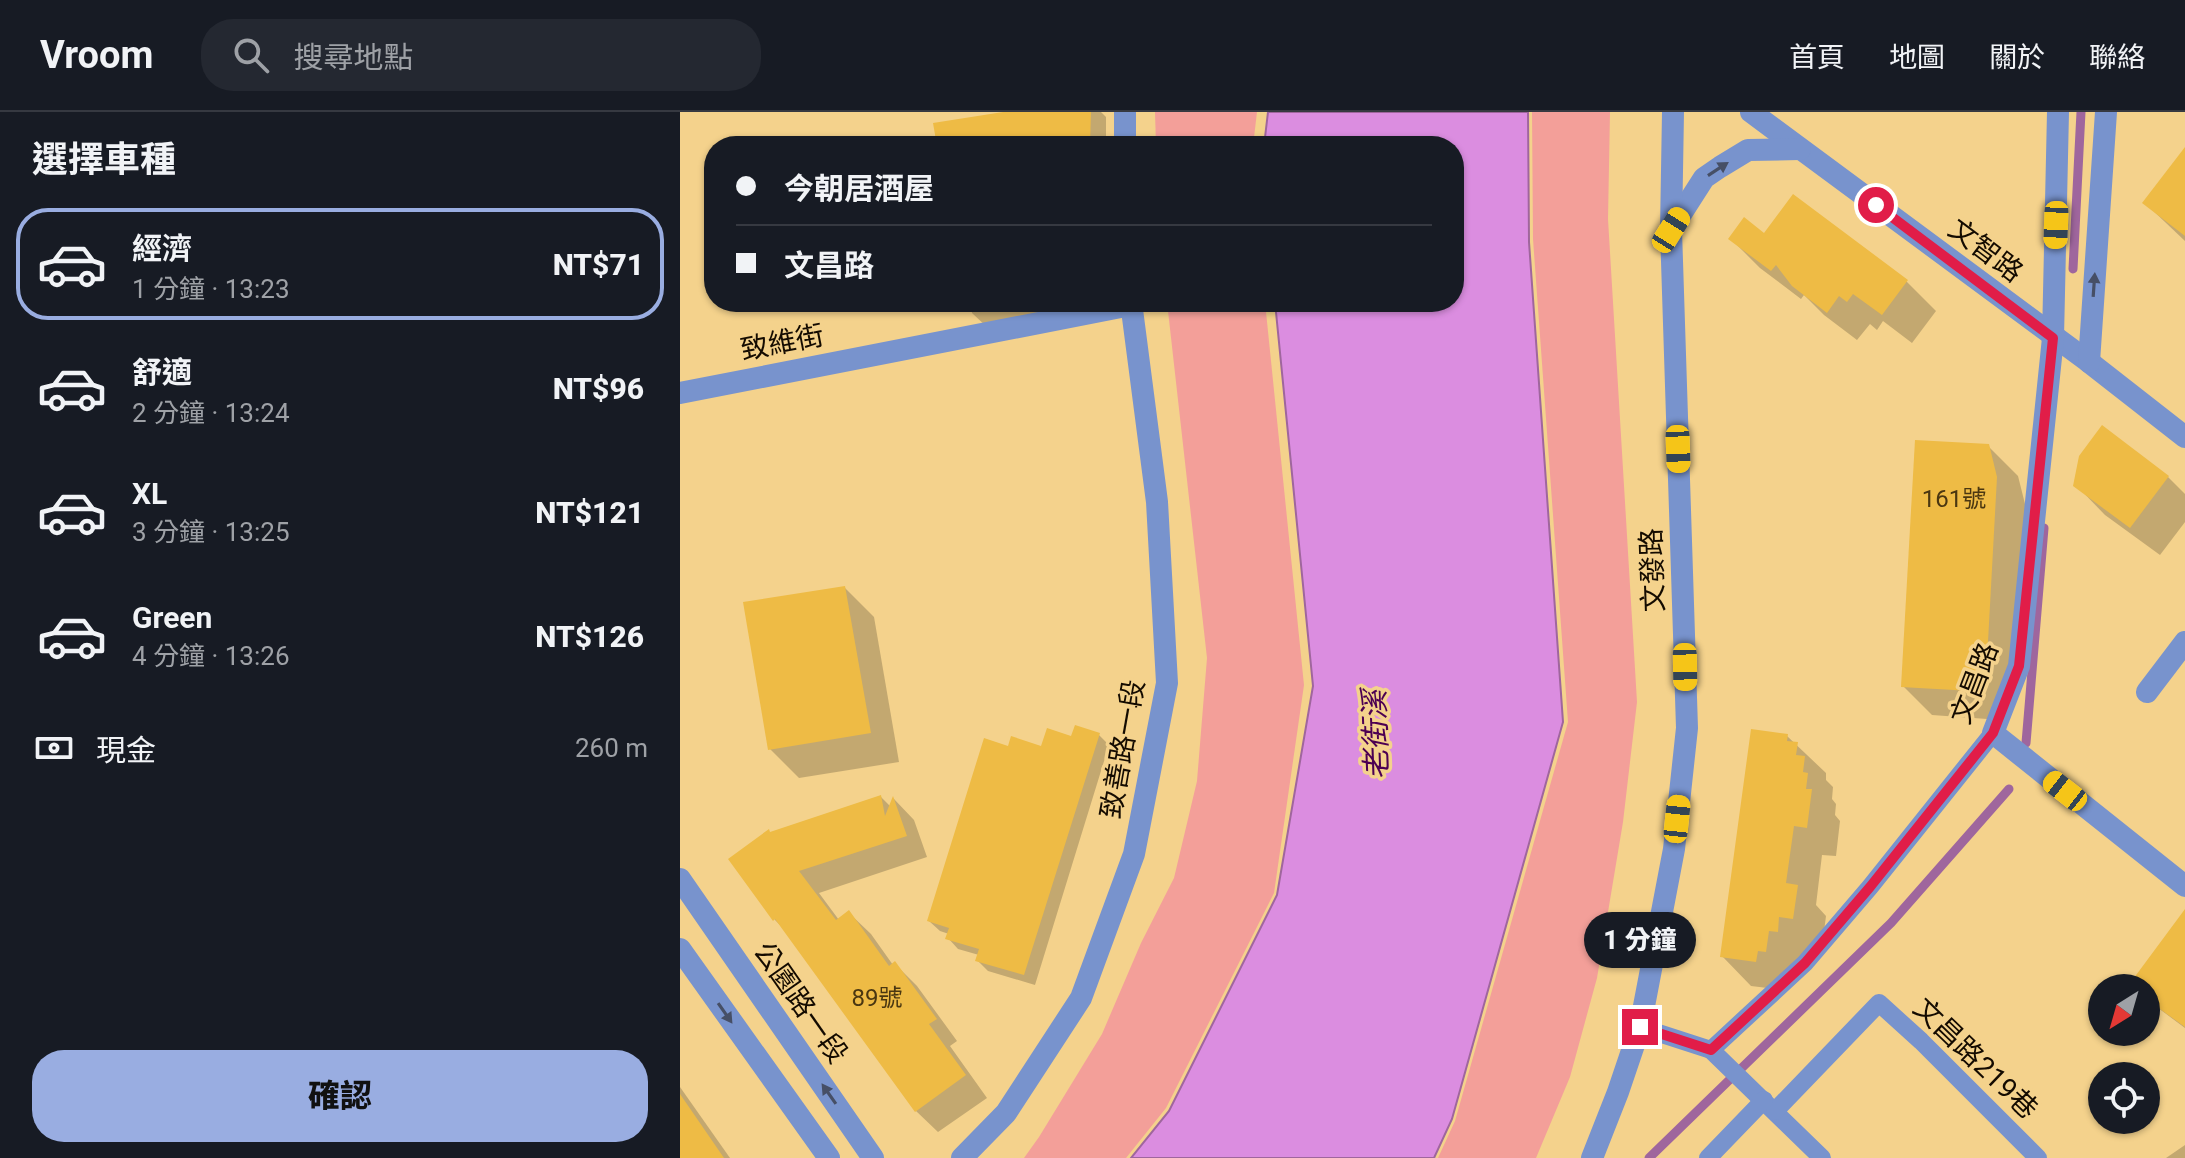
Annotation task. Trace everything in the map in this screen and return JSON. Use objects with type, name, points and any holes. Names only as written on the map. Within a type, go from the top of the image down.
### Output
[{"type":"street","points":[[1125,112],[1125,136]]},
{"type":"street","name":"文發路","points":[[1592,1158],[1640,1027],[1674,849],[1687,728],[1671,230],[1673,112]]},
{"type":"street","name":"文智路","points":[[1751,112],[2089,362],[2185,437]]},
{"type":"street","name":"文昌路","points":[[1993,733],[2019,666],[2053,338],[2058,112]]},
{"type":"street","points":[[2089,362],[2106,112]]},
{"type":"street","points":[[1671,230],[1704,178],[1720,167],[1748,150],[1800,149]]},
{"type":"street","name":"致維街","points":[[680,393],[1086,312]]},
{"type":"street","name":"致善路一段","points":[[962,1158],[1006,1113],[1081,998],[1134,854],[1167,683],[1157,502],[1132,312]]},
{"type":"street","points":[[2147,692],[2185,642]]},
{"type":"street","points":[[1993,733],[2185,886]]},
{"type":"street","name":"公園路一段","points":[[680,879],[873,1158]]},
{"type":"street","points":[[680,949],[829,1158]]},
{"type":"lane","name":"文昌路","points":[[1711,1050],[1805,963],[1993,733]]},
{"type":"lane","name":"文昌路219巷","points":[[1769,1106],[1879,1003],[2038,1158]]},
{"type":"lane","points":[[1640,1027],[1711,1050],[1822,1158]]},
{"type":"lane","points":[[1708,1158],[1769,1106]]},
{"type":"shaded area","points":[[1155,112],[1257,112],[1254,136],[1156,136]]},
{"type":"shaded area","points":[[1532,112],[1610,112],[1608,219],[1637,702],[1623,822],[1597,978],[1570,1077],[1536,1158],[1438,1158],[1455,1121],[1568,722],[1533,239]]},
{"type":"shaded area","points":[[1168,312],[1266,312],[1304,685],[1274,893],[1166,1108],[1126,1158],[1024,1158],[1102,1034],[1141,943],[1174,878],[1197,781],[1207,658]]},
{"type":"water","name":"老街溪","points":[[1268,112],[1528,112],[1529,242],[1563,722],[1452,1119],[1434,1158],[1131,1158],[1169,1111],[1277,895],[1313,686],[1276,312],[1464,312],[1464,136],[1265,136]]},
{"type":"building","points":[[1003,112],[1091,112],[1090,136],[935,136],[933,123]]},
{"type":"building","points":[[2185,147],[2185,236],[2142,203]]},
{"type":"building","points":[[1793,194],[1908,280],[1882,315],[1853,294],[1847,302],[1839,296],[1827,313],[1792,286],[1776,265],[1771,271],[1728,239],[1744,217],[1764,233]]},
{"type":"building","points":[[2102,425],[2169,476],[2130,528],[2073,486],[2079,456]]},
{"type":"building","points":[[1915,440],[1989,444],[1997,477],[1987,660],[1972,691],[1901,687]]},
{"type":"building","points":[[845,586],[871,733],[768,750],[743,602]]},
{"type":"building","points":[[1075,725],[1100,733],[1024,975],[975,961],[979,949],[945,939],[949,928],[927,921],[984,738],[1008,746],[1011,736],[1041,746],[1047,728],[1071,736]]},
{"type":"building","points":[[1751,729],[1788,734],[1787,741],[1798,742],[1796,755],[1805,756],[1803,772],[1808,773],[1806,789],[1812,789],[1807,828],[1794,826],[1786,883],[1798,885],[1793,919],[1779,917],[1778,932],[1769,931],[1766,952],[1758,951],[1756,962],[1720,957]]},
{"type":"building","points":[[881,795],[885,816],[893,796],[907,836],[799,871],[836,920],[849,910],[889,966],[895,961],[937,1019],[929,1024],[966,1075],[915,1112],[728,859],[769,829],[770,832]]},
{"type":"building","points":[[2185,909],[2185,1027],[2160,1009],[2160,974],[2137,974]]},
{"type":"building","points":[[680,1094],[724,1158],[680,1158]]},
{"type":"waterway","points":[[2073,269],[2081,112]]},
{"type":"waterway","points":[[2026,743],[2044,528]]},
{"type":"waterway","points":[[1649,1158],[1891,923],[2009,789]]},
{"type":"route","points":[[1640,1027],[1711,1050],[1805,963],[1993,733],[2019,666],[2053,338],[1876,205]]}]
